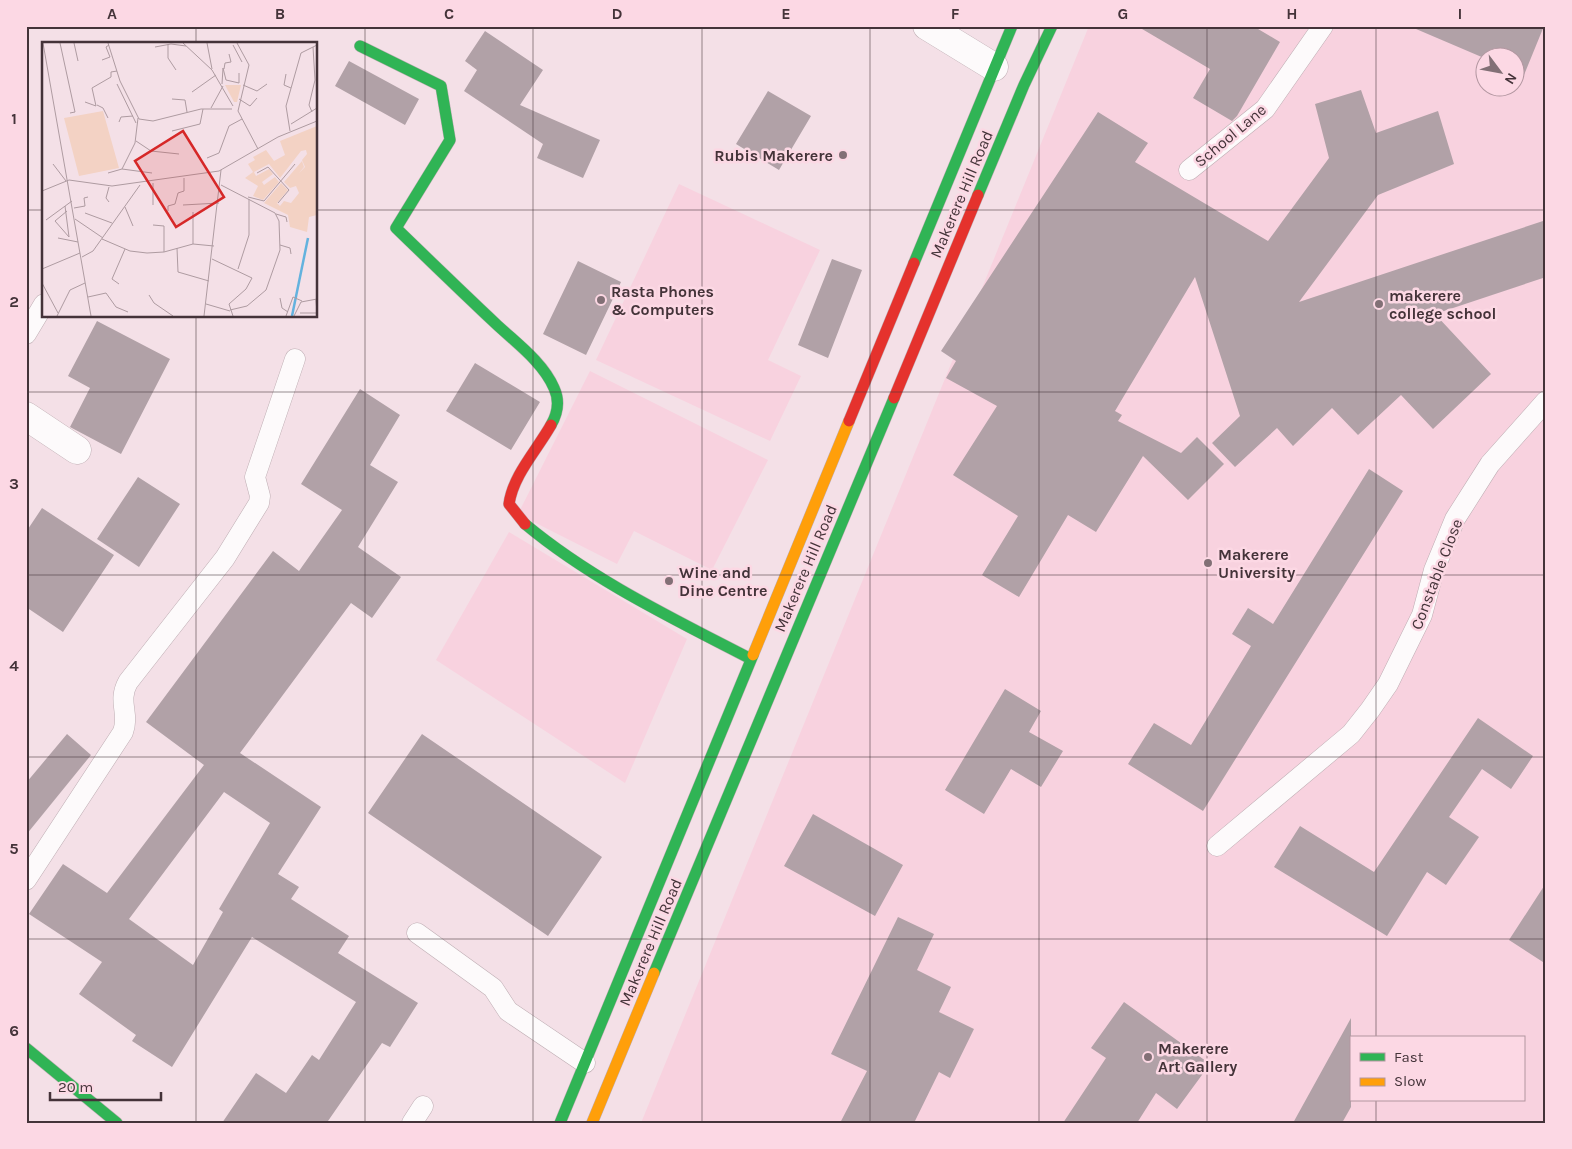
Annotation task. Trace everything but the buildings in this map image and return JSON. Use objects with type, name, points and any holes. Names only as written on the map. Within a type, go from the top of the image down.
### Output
[{"type":"main road","name":"Makerere Hill Road","points":[[560,1123],[1012,26]]},
{"type":"main road","name":"Makerere Hill Road","points":[[592,1123],[1020,94],[1052,26]]},
{"type":"main road","points":[[360,46],[441,86],[450,140],[396,228],[527,354],[552,382],[557,394],[557,410],[548,432],[512,490],[509,505],[518,520],[540,539],[649,605],[752,659]]},
{"type":"main road","points":[[26,1048],[117,1123]]},
{"type":"street","points":[[927,26],[994,67]]},
{"type":"street","points":[[26,416],[77,450]]},
{"type":"lane","name":"School Lane","points":[[1189,170],[1265,109],[1309,50],[1323,26]]},
{"type":"lane","points":[[26,334],[42,307]]},
{"type":"lane","points":[[26,880],[123,732],[126,724],[122,700],[128,682],[225,558],[259,503],[260,496],[255,477],[295,359]]},
{"type":"lane","name":"Constable Close","points":[[1217,846],[1351,734],[1370,710],[1388,684],[1422,615],[1434,570],[1455,519],[1490,464],[1546,400]]},
{"type":"lane","points":[[417,933],[493,988],[508,1011],[585,1063]]},
{"type":"lane","points":[[412,1123],[423,1106]]},
{"type":"shaded area","name":"Makerere University","points":[[1089,26],[1546,26],[1546,1123],[641,1123]]},
{"type":"shaded area","points":[[679,184],[820,250],[768,360],[801,376],[770,441],[596,360]]},
{"type":"shaded area","points":[[590,371],[768,460],[712,570],[634,531],[617,564],[518,514]]},
{"type":"shaded area","points":[[509,532],[687,639],[625,783],[436,660]]},
{"type":"traffic: fast","points":[[914,263],[1012,26]]},
{"type":"traffic: fast","points":[[978,195],[1024,85],[1052,26]]},
{"type":"traffic: fast","points":[[360,46],[441,86],[450,140],[396,228],[536,361],[554,388],[558,402],[557,411],[551,425]]},
{"type":"traffic: fast","points":[[654,973],[894,398]]},
{"type":"traffic: fast","points":[[525,524],[578,563],[634,598],[751,659]]},
{"type":"traffic: fast","points":[[560,1123],[753,655]]},
{"type":"traffic: fast","points":[[26,1048],[117,1123]]},
{"type":"traffic: slow","points":[[753,655],[849,421]]},
{"type":"traffic: slow","points":[[592,1123],[654,973]]},
{"type":"traffic: jam","points":[[894,398],[978,195]]},
{"type":"traffic: jam","points":[[849,421],[914,263]]},
{"type":"traffic: jam","points":[[525,524],[509,504],[511,493],[520,473],[551,425]]},
{"type":"place","name":"Rubis Makerere","points":[[843,155]]},
{"type":"place","name":"Rasta Phones & Computers","points":[[601,300]]},
{"type":"place","name":"makerere college school","points":[[1379,304]]},
{"type":"place","name":"Makerere University","points":[[1208,563]]},
{"type":"place","name":"Wine and Dine Centre","points":[[669,581]]},
{"type":"place","name":"Makerere Art Gallery","points":[[1148,1057]]}]
